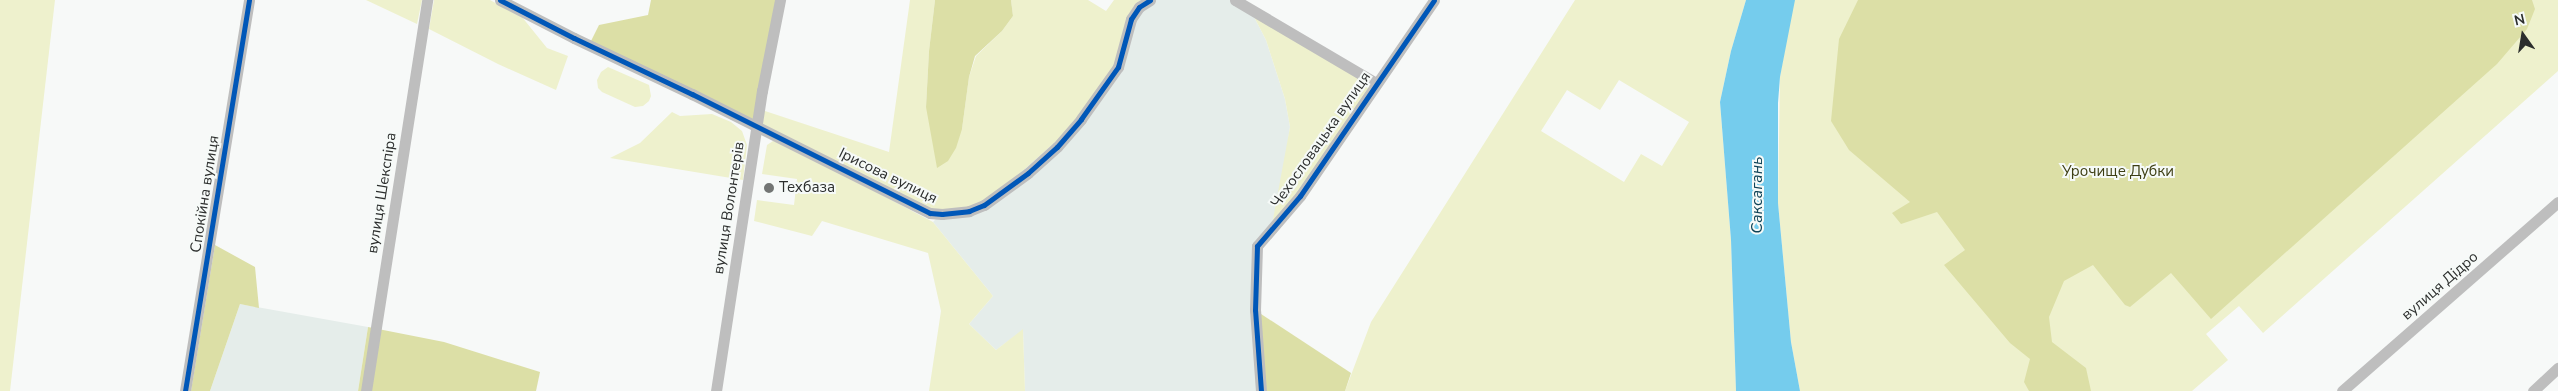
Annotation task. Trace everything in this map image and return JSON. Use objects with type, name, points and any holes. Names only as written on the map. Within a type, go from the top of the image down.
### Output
[{"type":"street","name":"Спокійна вулиця","points":[[185,391],[249,0]]},
{"type":"street","name":"вулиця Шекспіра","points":[[366,391],[427,0]]},
{"type":"street","name":"Ірисова вулиця","points":[[500,0],[574,38],[757,126],[930,214],[969,211],[984,205],[1006,190],[1057,147],[1118,67],[1131,18],[1139,7],[1150,0]]},
{"type":"street","name":"вулиця Волонтерів","points":[[716,391],[757,126],[780,0]]},
{"type":"street","points":[[1235,0],[1376,83]]},
{"type":"street","name":"Чехословацька вулиця","points":[[1261,391],[1255,310],[1257,246],[1300,196],[1434,0]]},
{"type":"street","name":"вулиця Дідро","points":[[2342,391],[2558,202]]},
{"type":"street","points":[[2533,391],[2558,368]]},
{"type":"shaded area","points":[[1150,0],[1235,0],[1251,11],[1266,40],[1285,99],[1290,127],[1283,174],[1271,230],[1257,246],[1261,391],[1025,391],[1023,330],[996,350],[969,324],[993,296],[933,222]]},
{"type":"shaded area","points":[[240,304],[368,327],[358,391],[210,391]]},
{"type":"green space","points":[[0,0],[55,0],[10,391],[0,391]]},
{"type":"green space","points":[[366,0],[422,0],[417,24]]},
{"type":"green space","points":[[434,0],[490,0],[522,17],[547,48],[568,56],[556,90],[498,64],[429,29]]},
{"type":"green space","points":[[651,0],[780,0],[757,126],[589,45],[599,25],[648,15]]},
{"type":"green space","points":[[910,0],[935,0],[929,51],[926,107],[962,129],[969,77],[976,56],[1002,31],[1013,16],[1011,0],[1088,0],[1106,11],[1114,0],[1150,0],[1139,7],[1118,67],[1081,119],[984,205],[930,213],[757,126],[759,109],[889,152]]},
{"type":"green space","points":[[935,0],[1011,0],[1013,16],[1002,31],[975,56],[969,77],[962,129],[956,148],[948,161],[937,168],[926,107],[929,51]]},
{"type":"green space","points":[[1575,0],[1746,0],[1731,51],[1720,102],[1731,240],[1736,391],[1345,391],[1371,322]],"holes":[[[1619,80],[1689,122],[1662,166],[1641,154],[1624,182],[1541,131],[1567,90],[1600,110]]]},
{"type":"green space","name":"Урочище Дубки","points":[[1785,0],[2558,0],[2558,71],[2263,333],[2239,306],[2206,334],[2228,360],[2192,391],[1800,391],[1791,342],[1778,203],[1780,77],[1787,35]]},
{"type":"green space","name":"Урочище Дубки","points":[[1858,0],[2532,0],[2535,9],[2527,29],[2497,64],[2211,319],[2171,273],[2130,307],[2125,305],[2093,265],[2064,281],[2049,317],[2052,342],[2086,368],[2091,391],[2029,391],[2024,382],[2030,359],[2010,343],[1944,265],[1965,250],[1937,212],[1901,224],[1892,213],[1910,202],[1849,150],[1831,121],[1839,39]]},
{"type":"green space","points":[[1251,11],[1376,83],[1271,230],[1290,127],[1285,99],[1266,40]]},
{"type":"green space","points":[[608,67],[649,85],[651,96],[649,101],[643,106],[635,107],[602,92],[598,88],[597,80],[601,72]]},
{"type":"green space","points":[[672,112],[680,116],[712,114],[731,122],[742,131],[747,145],[743,180],[610,158],[640,143]]},
{"type":"green space","points":[[773,141],[781,142],[933,222],[993,296],[969,324],[996,350],[1023,329],[1025,391],[929,391],[941,311],[928,253],[822,221],[812,236],[754,221],[757,200],[794,205],[797,179],[762,174],[767,145]]},
{"type":"green space","points":[[215,245],[255,267],[259,308],[240,304],[210,391],[191,391]]},
{"type":"green space","points":[[1255,310],[1351,373],[1345,391],[1261,391]]},
{"type":"green space","points":[[368,327],[444,342],[540,372],[536,391],[358,391]]},
{"type":"water","name":"Саксагань","points":[[1746,0],[1795,0],[1780,77],[1778,103],[1778,203],[1791,342],[1800,391],[1736,391],[1731,240],[1720,102],[1731,51]]},
{"type":"cycle path","points":[[185,391],[249,0]]},
{"type":"cycle path","points":[[500,0],[930,213],[942,214],[969,211],[984,205],[1028,173],[1057,147],[1081,119],[1118,67],[1131,19],[1139,7],[1150,0]]},
{"type":"cycle path","points":[[1261,391],[1255,310],[1257,246],[1300,196],[1434,0]]},
{"type":"place","name":"Техбаза","points":[[769,188]]}]
